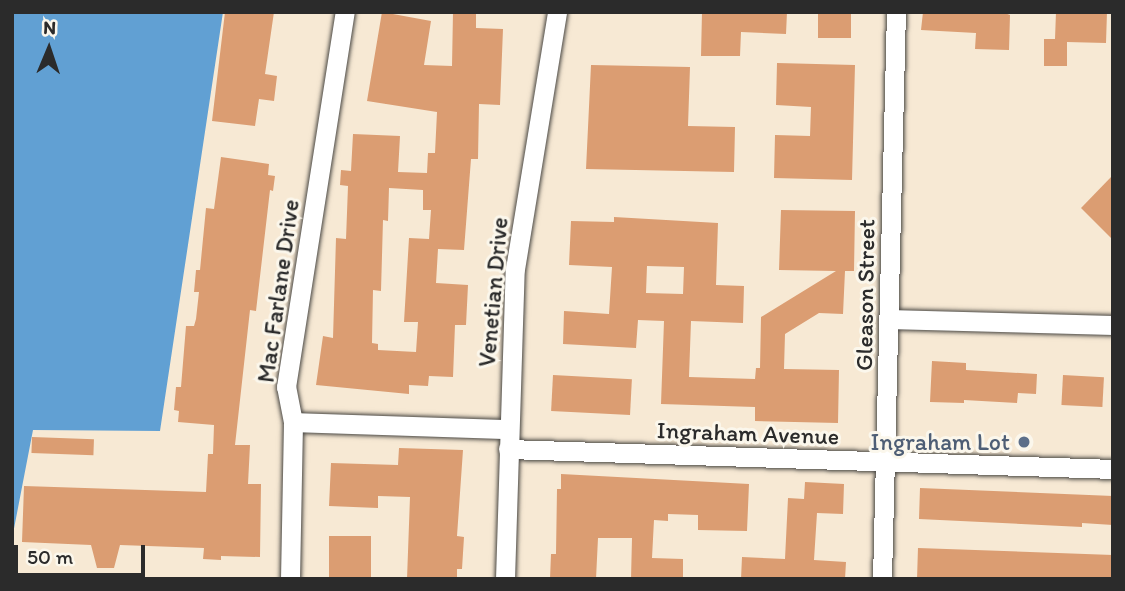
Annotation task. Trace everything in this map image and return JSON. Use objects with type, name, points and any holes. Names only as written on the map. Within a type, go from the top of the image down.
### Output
[{"type":"street","name":"Mac Farlane Drive","points":[[289,579],[293,422],[286,387],[345,12]]},
{"type":"street","name":"Venetian Drive","points":[[506,579],[515,268],[557,12]]},
{"type":"street","name":"Gleason Street","points":[[882,579],[896,12]]},
{"type":"street","points":[[888,319],[1113,325]]},
{"type":"street","points":[[293,422],[509,429]]},
{"type":"street","name":"Ingraham Avenue","points":[[508,449],[1113,469]]},
{"type":"water","points":[[12,12],[223,12],[160,431],[33,430],[12,539]]},
{"type":"building","points":[[225,12],[274,12],[265,74],[277,76],[274,101],[259,99],[255,126],[212,121]]},
{"type":"building","points":[[382,12],[431,21],[424,65],[452,66],[453,12],[476,12],[476,28],[503,29],[500,105],[479,104],[478,159],[471,159],[464,250],[438,249],[436,283],[468,285],[466,325],[455,325],[453,377],[429,376],[428,386],[409,385],[409,394],[316,385],[323,336],[333,338],[336,238],[346,239],[348,186],[340,185],[341,170],[351,171],[353,134],[400,136],[398,172],[427,173],[428,153],[435,153],[437,112],[367,101]],"holes":[[[389,188],[423,190],[423,210],[431,210],[429,239],[409,238],[404,322],[418,322],[416,352],[378,350],[378,344],[372,343],[373,290],[381,291],[383,220],[388,221]]]},
{"type":"building","points":[[702,12],[787,12],[786,34],[741,32],[740,56],[701,56]]},
{"type":"building","points":[[818,12],[851,12],[851,38],[818,38]]},
{"type":"building","points":[[923,12],[1002,12],[1010,15],[1009,50],[975,49],[976,33],[921,30]]},
{"type":"building","points":[[1056,12],[1107,12],[1106,43],[1067,42],[1067,66],[1044,66],[1044,39],[1055,39]]},
{"type":"building","points":[[777,63],[855,65],[852,180],[774,178],[775,135],[810,136],[811,107],[776,105]]},
{"type":"building","points":[[591,65],[690,67],[688,126],[735,127],[734,172],[586,169]]},
{"type":"building","points":[[221,157],[269,164],[268,175],[275,176],[273,191],[270,190],[256,311],[250,310],[235,445],[250,445],[248,484],[261,484],[260,557],[221,556],[221,560],[203,559],[204,548],[120,545],[114,568],[97,568],[91,545],[22,542],[24,486],[206,492],[208,454],[213,454],[214,425],[178,422],[179,411],[174,410],[176,387],[181,387],[186,326],[194,326],[196,319],[199,292],[194,292],[196,270],[200,270],[206,208],[214,209]]},
{"type":"building","points":[[1113,175],[1113,240],[1081,208]]},
{"type":"building","points":[[781,210],[855,211],[854,271],[845,271],[843,314],[819,313],[785,334],[784,369],[839,370],[838,423],[755,421],[755,407],[661,404],[664,321],[638,320],[636,348],[563,344],[564,311],[609,314],[612,267],[569,265],[571,221],[614,222],[614,217],[718,223],[716,285],[744,286],[743,323],[691,321],[689,377],[755,379],[756,368],[760,368],[761,317],[836,271],[779,270]],"holes":[[[647,266],[684,267],[683,294],[646,293]]]},
{"type":"building","points":[[932,361],[966,363],[966,370],[1037,374],[1036,394],[1018,393],[1017,403],[964,400],[964,403],[930,402]]},
{"type":"building","points":[[553,375],[632,379],[630,415],[551,411]]},
{"type":"building","points":[[1063,375],[1104,377],[1102,407],[1061,405]]},
{"type":"building","points":[[32,437],[94,439],[93,455],[31,453]]},
{"type":"building","points":[[399,448],[463,450],[457,536],[464,537],[462,569],[457,569],[457,579],[407,579],[410,497],[378,496],[378,508],[329,506],[331,463],[398,465]]},
{"type":"building","points":[[561,474],[749,484],[747,531],[698,530],[698,515],[668,514],[668,521],[654,520],[652,558],[683,559],[683,579],[631,579],[632,538],[598,538],[596,579],[550,579],[551,554],[556,554],[557,489],[561,489]]},
{"type":"building","points":[[805,482],[844,484],[843,514],[817,513],[814,560],[846,562],[845,579],[741,579],[742,557],[785,559],[788,498],[804,499]]},
{"type":"building","points":[[920,488],[1113,496],[1113,525],[1082,523],[1082,527],[919,519]]},
{"type":"building","points":[[329,536],[371,536],[371,579],[329,579]]},
{"type":"building","points":[[918,548],[1113,555],[1113,579],[917,579]]},
{"type":"place","name":"Ingraham Lot","points":[[1024,442]]}]
